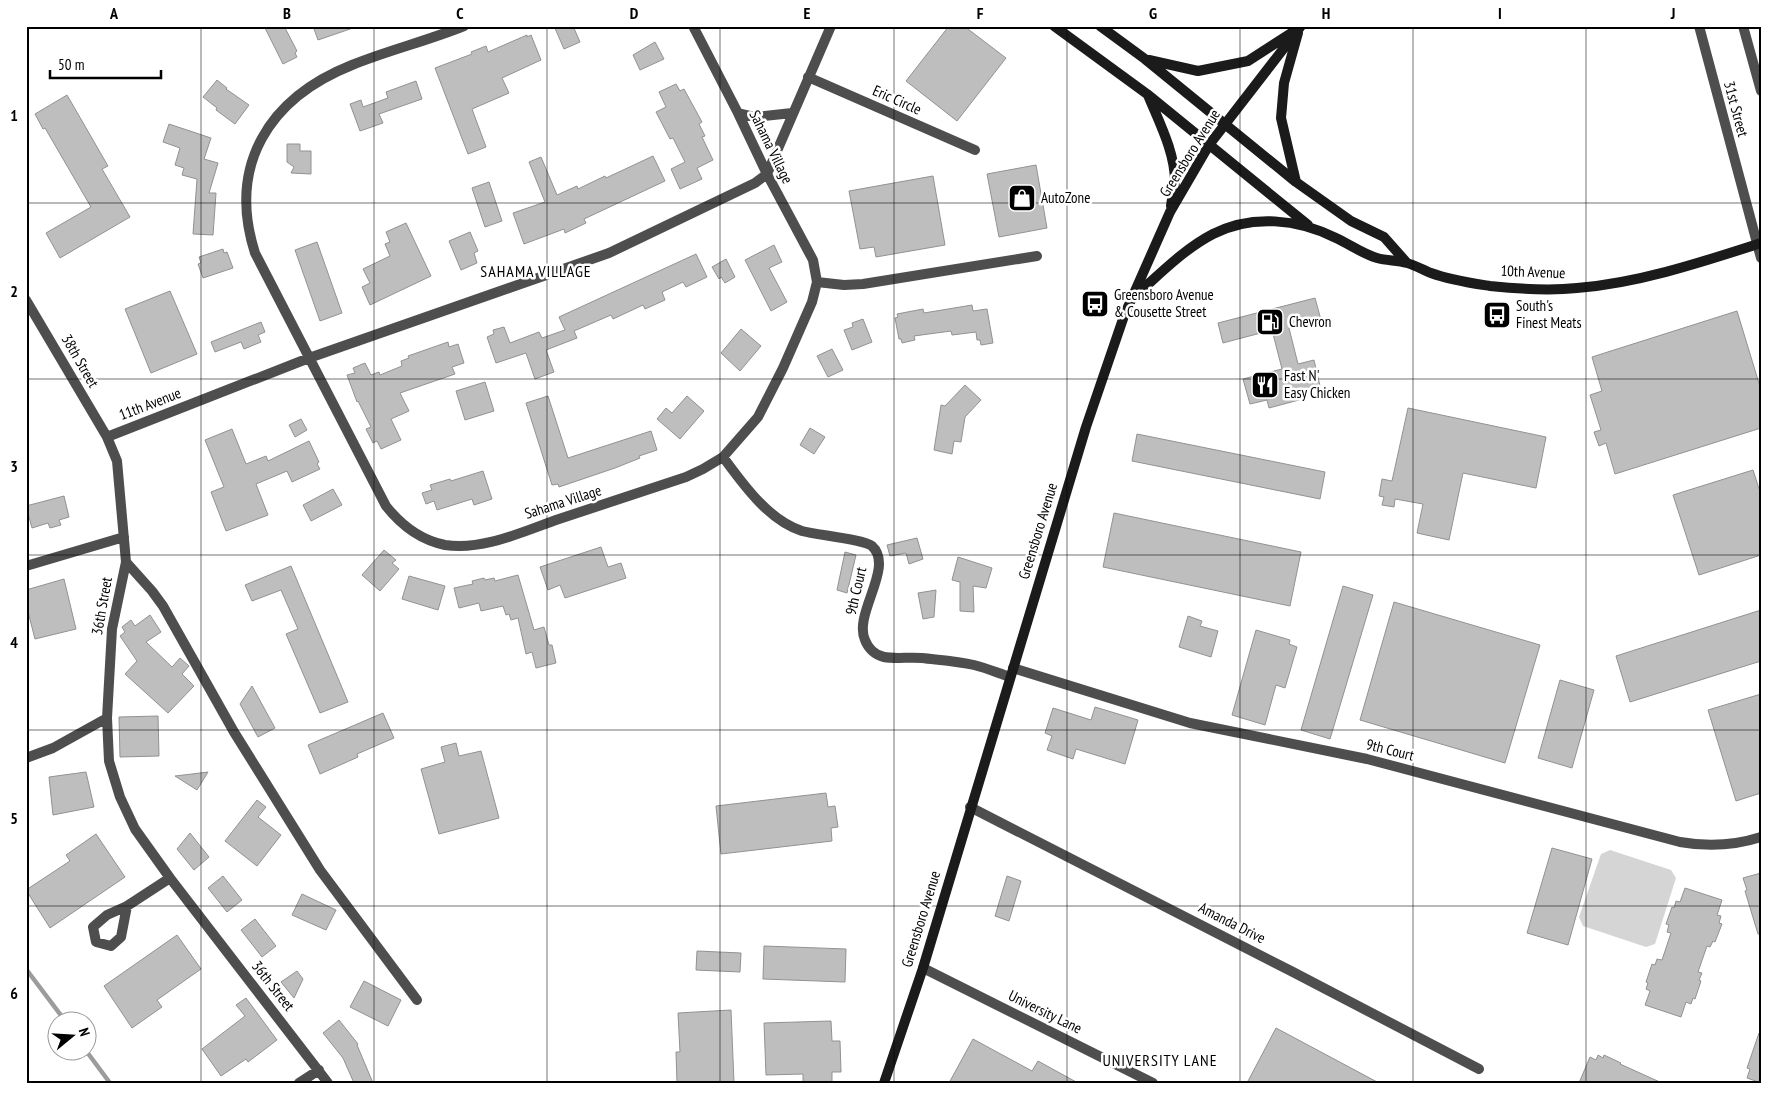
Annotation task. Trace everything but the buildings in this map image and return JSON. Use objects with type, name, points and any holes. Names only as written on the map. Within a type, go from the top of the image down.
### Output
[{"type":"main road","points":[[1054,26],[1147,94],[1309,226]]},
{"type":"main road","points":[[1100,26],[1145,59],[1296,182],[1351,221],[1384,238],[1407,263]]},
{"type":"main road","points":[[1145,59],[1198,71],[1248,61],[1301,27]]},
{"type":"main road","points":[[1296,182],[1281,118],[1284,83],[1301,27]]},
{"type":"main road","name":"Greensboro Avenue","points":[[884,1083],[923,968],[1011,672],[1110,354],[1170,212],[1210,145],[1301,27]]},
{"type":"main road","points":[[1147,94],[1166,139],[1171,158],[1175,181],[1170,212]]},
{"type":"main road","points":[[1133,297],[1191,248],[1214,234],[1231,227],[1263,221],[1309,226]]},
{"type":"main road","name":"10th Avenue","points":[[1309,226],[1376,258],[1407,263],[1432,274],[1452,279],[1523,289],[1576,288],[1612,284],[1648,276],[1759,244]]},
{"type":"street","name":"Sahama Village","points":[[464,26],[438,37],[352,65],[304,91],[290,102],[265,131],[251,164],[246,200],[249,235],[254,253],[386,506],[397,520],[427,540],[445,545],[463,546],[482,544],[499,539],[686,477],[723,457],[758,417],[768,401],[811,304],[817,282],[813,260],[766,174],[738,113],[693,26]]},
{"type":"street","points":[[309,358],[609,252],[755,184],[766,174],[831,26]]},
{"type":"street","name":"31st Street","points":[[1699,26],[1759,244],[1761,258]]},
{"type":"street","points":[[1743,26],[1761,91]]},
{"type":"street","name":"Eric Circle","points":[[808,77],[975,150]]},
{"type":"street","points":[[738,113],[755,117],[792,113]]},
{"type":"street","points":[[817,282],[844,285],[863,284],[1037,256]]},
{"type":"street","name":"38th Street","points":[[26,300],[107,437]]},
{"type":"street","name":"11th Avenue","points":[[126,562],[117,461],[107,437],[309,358]]},
{"type":"street","name":"9th Court","points":[[723,457],[756,499],[785,522],[800,530],[861,542],[871,546],[878,556],[879,572],[864,620],[863,637],[869,649],[884,657],[956,661],[1011,672],[1190,723],[1367,759],[1680,842],[1717,846],[1761,838]]},
{"type":"street","points":[[26,566],[124,537]]},
{"type":"street","name":"36th Street","points":[[126,562],[112,629],[107,718],[109,761],[120,797],[135,828],[170,878],[328,1083]]},
{"type":"street","name":"36th Street","points":[[126,562],[163,606],[234,732],[320,870],[417,1000]]},
{"type":"street","points":[[26,758],[53,748],[107,718]]},
{"type":"street","name":"Amanda Drive","points":[[970,807],[1479,1069]]},
{"type":"street","points":[[127,906],[170,878]]},
{"type":"street","name":"University Lane","points":[[923,968],[1153,1083]]},
{"type":"street","points":[[299,1083],[319,1070]]},
{"type":"shaded area","points":[[1610,850],[1671,870],[1676,878],[1655,944],[1646,947],[1583,926],[1579,917],[1601,854]]},
{"type":"waterway","points":[[26,969],[58,1012]]},
{"type":"waterway","points":[[94,1062],[110,1083]]},
{"type":"place","name":"AutoZone","points":[[1022,198]]},
{"type":"place","name":"Greensboro Avenue & Cousette Street","points":[[1095,304]]},
{"type":"place","name":"South's Finest Meats","points":[[1497,315]]},
{"type":"place","name":"Chevron","points":[[1270,322]]},
{"type":"place","name":"Fast N' Easy Chicken","points":[[1265,385]]},
{"type":"district","name":"SAHAMA VILLAGE","points":[[536,271]]},
{"type":"district","name":"UNIVERSITY LANE","points":[[1160,1060]]}]
